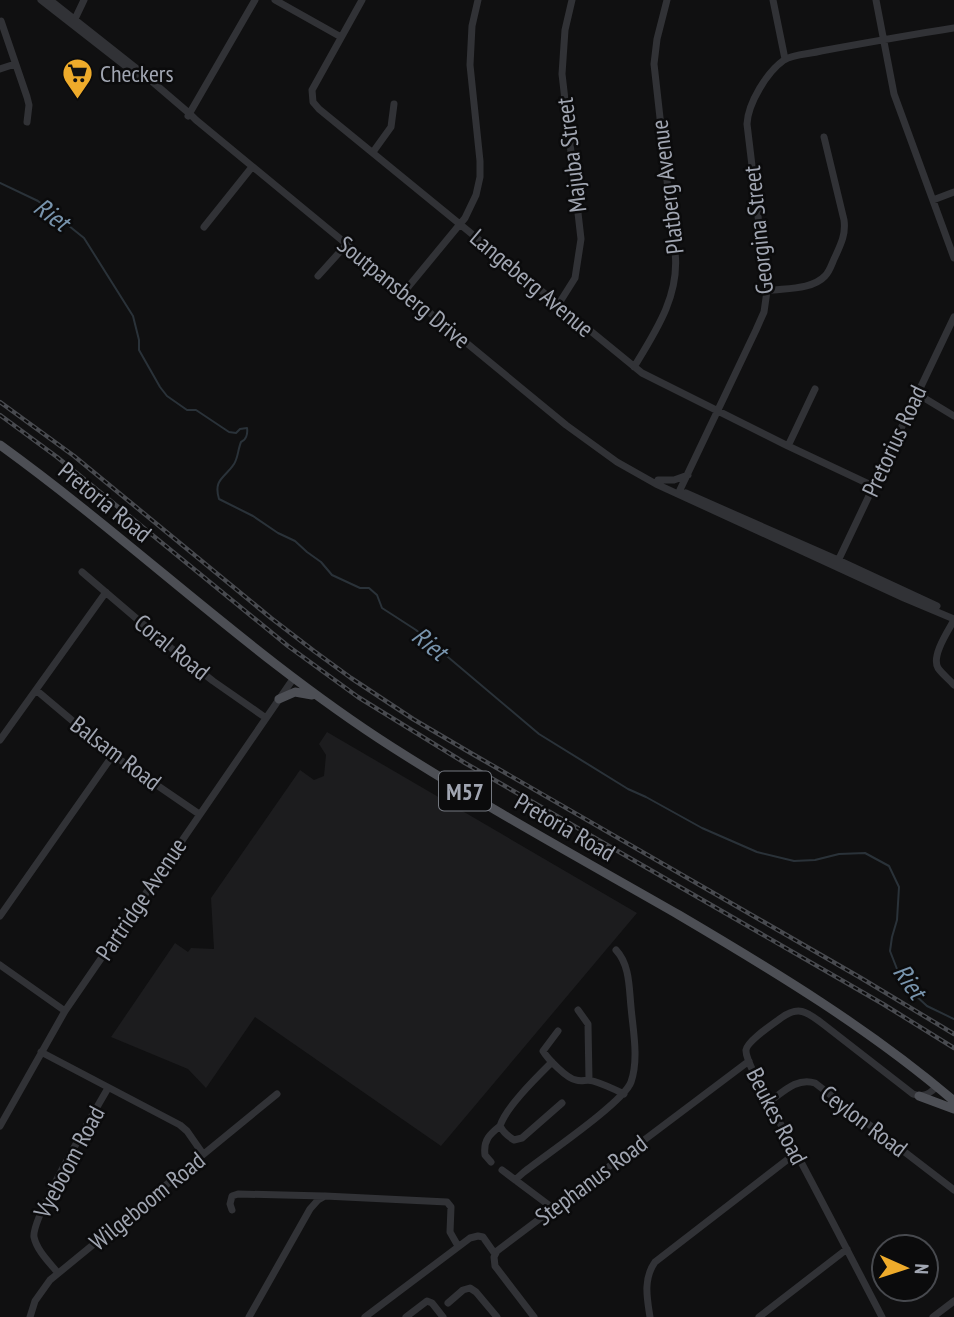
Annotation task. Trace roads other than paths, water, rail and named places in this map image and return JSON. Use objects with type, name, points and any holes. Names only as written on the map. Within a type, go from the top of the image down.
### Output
[{"type":"main road","name":"Pretoria Road","points":[[0,445],[67,495],[293,679],[385,743],[785,979],[860,1028],[954,1101]]},
{"type":"main road","points":[[279,699],[295,692],[317,696]]},
{"type":"main road","points":[[925,1077],[925,1086],[920,1096],[954,1109]]},
{"type":"street","name":"Soutpansberg Drive","points":[[41,0],[73,22]]},
{"type":"street","name":"Soutpansberg Drive","points":[[50,0],[142,79],[600,451],[647,479],[954,618]]},
{"type":"street","points":[[73,22],[85,0]]},
{"type":"street","points":[[191,117],[255,0]]},
{"type":"street","points":[[275,0],[341,37]]},
{"type":"street","name":"Langeberg Avenue","points":[[362,0],[314,85],[312,98],[319,109],[648,377],[873,486]]},
{"type":"street","points":[[404,292],[461,224],[472,205],[480,177],[470,71],[472,26],[478,0]]},
{"type":"street","name":"Majuba Street","points":[[558,305],[575,278],[580,239],[562,74],[565,30],[572,0]]},
{"type":"street","name":"Platberg Avenue","points":[[634,366],[654,334],[672,294],[676,274],[654,71],[657,39],[667,0]]},
{"type":"street","points":[[773,0],[785,59],[954,28]]},
{"type":"street","points":[[876,0],[895,98],[954,258]]},
{"type":"street","points":[[2,21],[29,105],[27,122]]},
{"type":"street","name":"Georgina Street","points":[[679,492],[764,312],[766,290],[747,117],[756,94],[785,59]]},
{"type":"street","points":[[0,69],[15,64]]},
{"type":"street","points":[[373,152],[391,127],[394,103]]},
{"type":"street","points":[[766,290],[817,282],[828,272],[842,242],[844,220],[824,137]]},
{"type":"street","points":[[204,227],[252,167]]},
{"type":"street","points":[[933,200],[954,192]]},
{"type":"street","points":[[317,276],[346,245]]},
{"type":"street","name":"Pretorius Road","points":[[837,563],[954,317]]},
{"type":"street","points":[[788,446],[815,389]]},
{"type":"street","points":[[916,393],[954,416]]},
{"type":"street","name":"Soutpansberg Drive","points":[[616,460],[679,492]]},
{"type":"street","points":[[659,480],[674,480],[688,475]]},
{"type":"street","name":"Coral Road","points":[[82,572],[171,648],[266,719]]},
{"type":"street","points":[[0,740],[106,592]]},
{"type":"street","points":[[954,618],[939,649],[936,662],[954,685]]},
{"type":"street","name":"Partridge Avenue","points":[[0,1126],[65,1011],[293,679]]},
{"type":"street","name":"Balsam Road","points":[[36,690],[113,755],[199,814]]},
{"type":"street","points":[[0,916],[113,755]]},
{"type":"street","points":[[515,1180],[616,1102],[632,1079],[634,1047],[627,971],[617,950]]},
{"type":"street","points":[[0,965],[65,1011]]},
{"type":"street","points":[[578,1010],[588,1024],[589,1080]]},
{"type":"street","name":"Beukes Road","points":[[882,1317],[769,1102],[746,1049],[787,1014],[806,1012],[905,1089],[920,1096]]},
{"type":"street","points":[[558,1031],[543,1051],[552,1062],[570,1078],[589,1080],[624,1094]]},
{"type":"street","points":[[41,1052],[184,1127],[203,1154]]},
{"type":"street","name":"Stephanus Road","points":[[495,1254],[749,1061]]},
{"type":"street","points":[[491,1162],[485,1155],[489,1134],[500,1126],[502,1119],[552,1062]]},
{"type":"street","name":"Ceylon Road","points":[[769,1102],[798,1082],[804,1080],[815,1083],[954,1190]]},
{"type":"street","points":[[920,1096],[929,1094],[937,1086]]},
{"type":"street","name":"Vyeboom Road","points":[[58,1273],[37,1245],[35,1228],[45,1203],[108,1088]]},
{"type":"street","name":"Wilgeboom Road","points":[[30,1317],[39,1293],[58,1273],[277,1094]]},
{"type":"street","points":[[500,1126],[511,1138],[522,1138],[562,1103]]},
{"type":"street","points":[[650,1317],[647,1283],[655,1262],[796,1153]]},
{"type":"street","points":[[502,1170],[554,1209]]},
{"type":"street","points":[[232,1210],[232,1196],[238,1194],[447,1202],[451,1207],[450,1232],[458,1246]]},
{"type":"street","points":[[248,1317],[310,1209],[325,1196]]},
{"type":"street","points":[[365,1317],[458,1246],[470,1238],[481,1237],[495,1254],[494,1263],[497,1269],[531,1316]]},
{"type":"street","points":[[759,1317],[847,1250]]},
{"type":"street","points":[[448,1303],[463,1290],[470,1288],[497,1317]]},
{"type":"street","points":[[406,1317],[415,1314],[429,1301],[443,1317]]},
{"type":"street","points":[[933,1317],[954,1301]]},
{"type":"waterway","name":"Riet","points":[[0,183],[38,201],[84,238],[133,316],[139,350],[167,396],[187,410],[196,410],[229,432],[236,433],[247,428],[235,462],[219,483],[219,499],[295,541],[321,562],[332,575],[360,588],[369,588],[377,595],[382,608],[416,630],[539,734],[628,789],[702,828],[757,852],[794,861],[865,853],[889,866],[899,887],[897,920],[890,951],[897,969],[914,994],[927,1006],[954,1019]]},
{"type":"railway","points":[[0,402],[74,456],[271,618],[351,678],[413,719],[954,1034]]},
{"type":"railway","points":[[0,415],[57,457],[288,646],[358,697],[465,763],[883,1004],[954,1048]]},
{"type":"place","name":"Checkers","points":[[77,100]]}]
